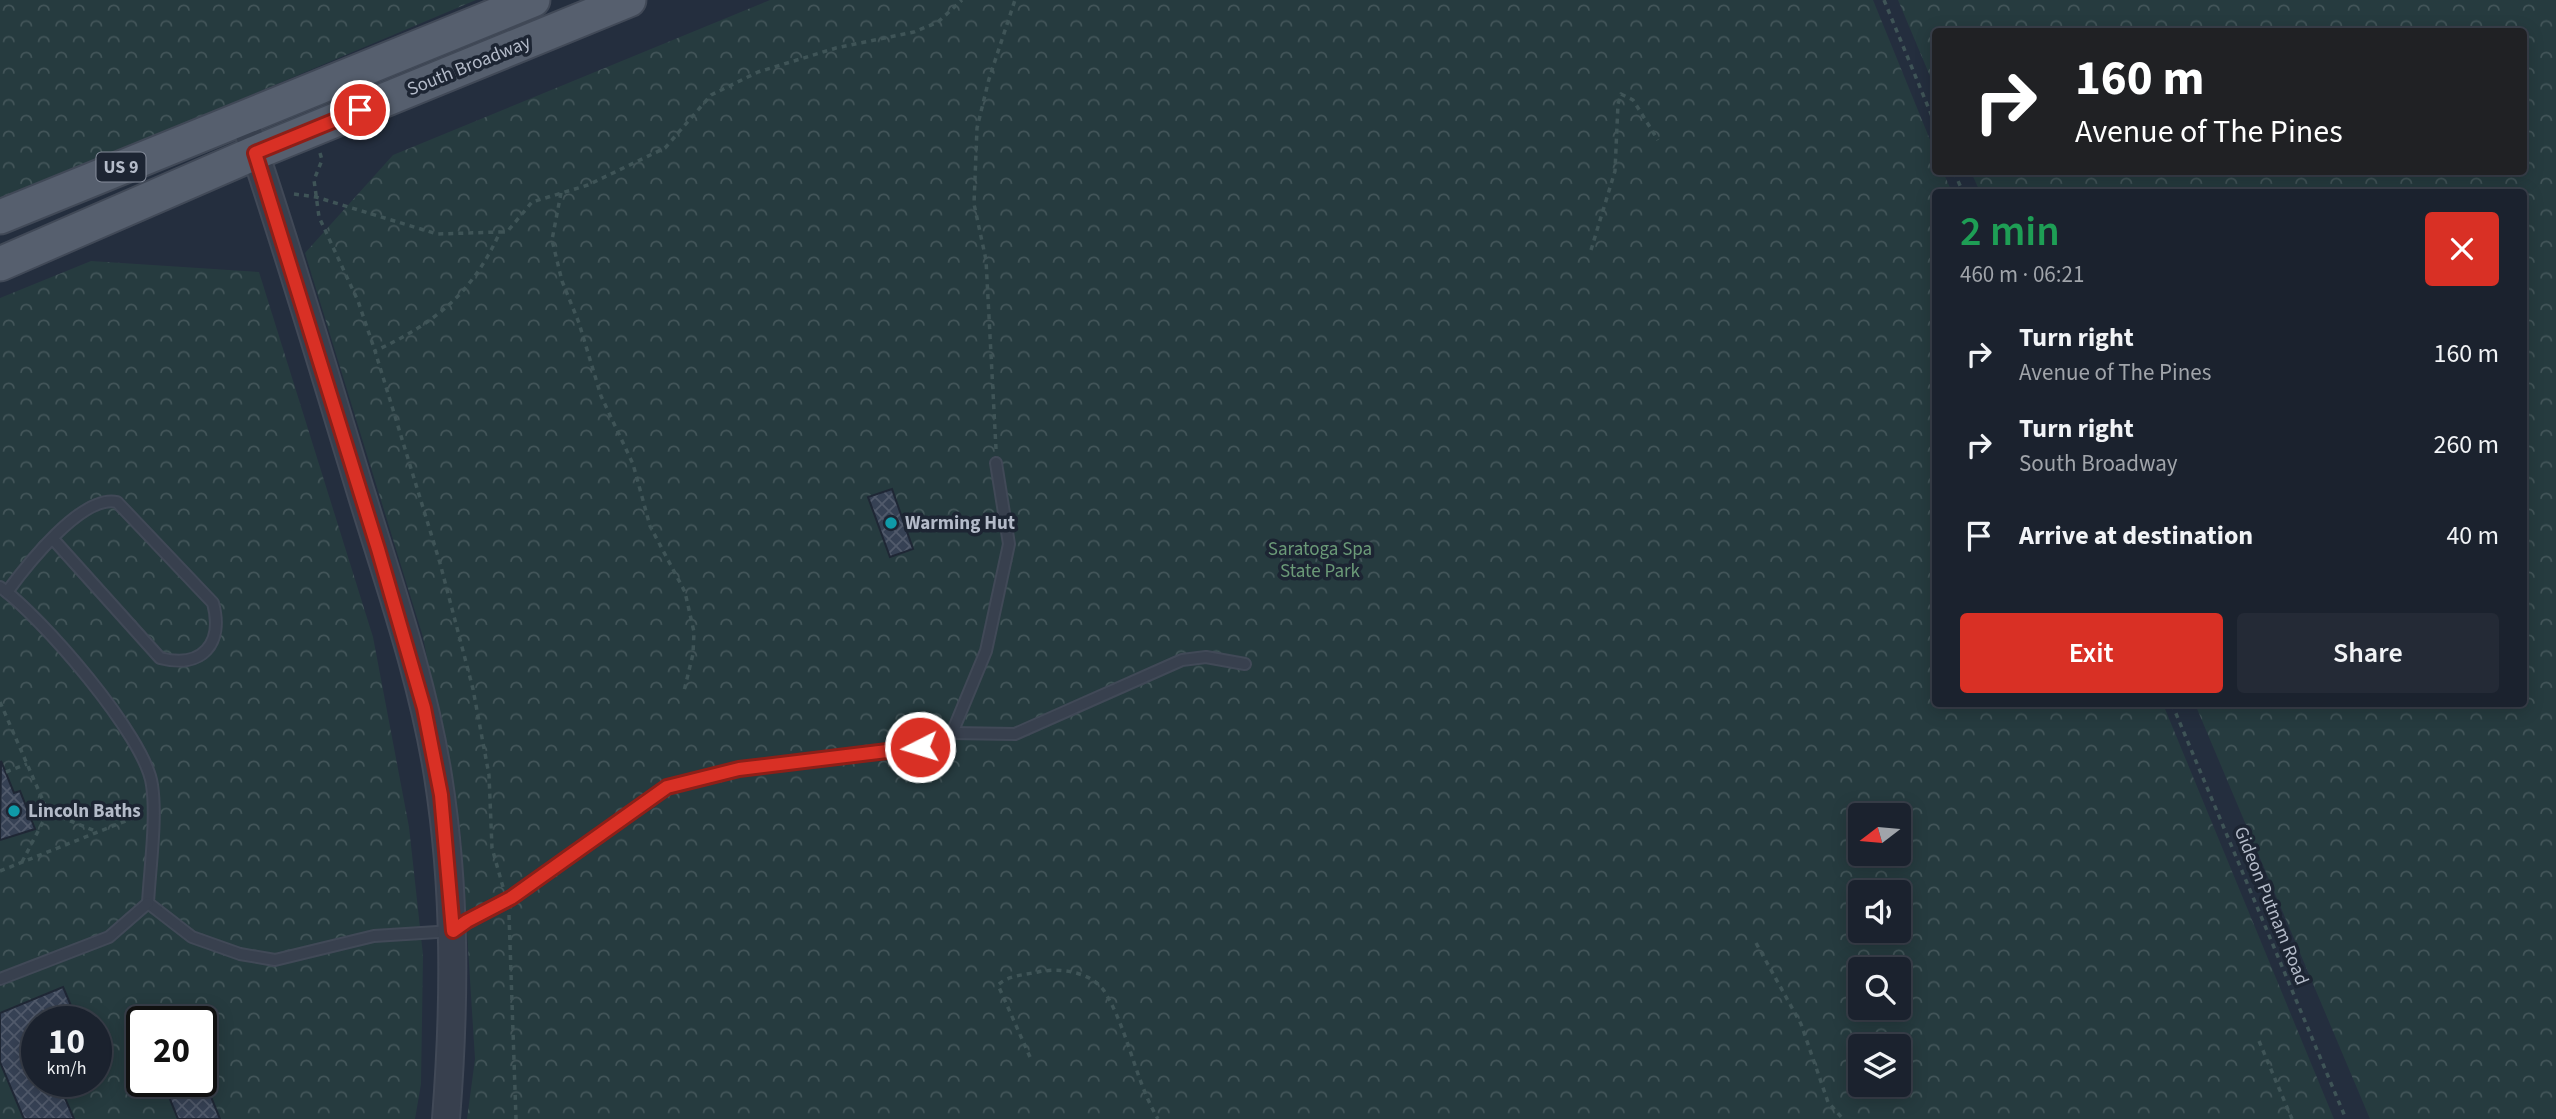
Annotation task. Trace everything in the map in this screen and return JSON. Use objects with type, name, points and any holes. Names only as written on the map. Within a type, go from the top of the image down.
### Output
[{"type":"main road","name":"South Broadway","points":[[0,217],[533,0]]},
{"type":"main road","name":"South Broadway","points":[[0,264],[255,153],[629,0]]},
{"type":"street","points":[[243,117],[378,549],[424,708],[444,824],[453,931],[452,1038],[446,1119]]},
{"type":"lane","points":[[952,733],[986,651],[1009,544],[996,463]]},
{"type":"lane","points":[[0,979],[109,937],[148,902],[152,810],[152,784],[141,752],[109,703],[4,590],[28,563],[53,539],[89,506],[107,499],[117,502],[213,603],[218,624],[214,641],[198,655],[179,663],[160,658],[53,539]]},
{"type":"lane","points":[[148,902],[192,937],[240,954],[275,960],[374,936],[453,931],[507,900],[667,787],[739,769],[920,747],[952,733],[1014,734],[1182,660],[1206,657],[1245,664]]},
{"type":"path","points":[[292,194],[316,197],[437,234],[507,232],[531,202],[588,185],[665,148],[710,95],[758,72],[836,48],[914,32],[938,22],[962,0]]},
{"type":"path","points":[[996,463],[986,260],[974,204],[977,128],[989,79],[1015,0]]},
{"type":"path","points":[[1884,0],[1932,116]]},
{"type":"path","points":[[1591,250],[1615,171],[1618,104],[1621,94],[1633,100],[1658,140]]},
{"type":"path","points":[[317,146],[322,160],[314,180],[318,217],[358,301],[375,351],[440,563],[473,689],[489,775],[492,848],[507,900],[511,936],[516,1119]]},
{"type":"path","points":[[561,193],[552,240],[562,281],[601,396],[633,464],[650,526],[685,592],[694,632],[694,654],[684,691]]},
{"type":"path","points":[[375,351],[415,332],[456,301],[489,256],[500,232]]},
{"type":"path","points":[[0,702],[48,813],[96,832]]},
{"type":"path","name":"Gideon Putnam Road","points":[[2173,707],[2346,1119]]},
{"type":"path","points":[[5,772],[27,764]]},
{"type":"path","points":[[0,871],[152,810]]},
{"type":"path","points":[[22,862],[48,813]]},
{"type":"path","points":[[1756,943],[1801,1024],[1828,1102],[1843,1119]]},
{"type":"path","points":[[1030,1057],[998,985],[1006,978],[1051,969],[1082,974],[1105,992],[1144,1094],[1158,1119]]},
{"type":"path","points":[[2259,1041],[2292,1119]]},
{"type":"green space","points":[[0,0],[476,0],[0,201]]},
{"type":"green space","name":"Saratoga Spa State Park","points":[[770,0],[1873,0],[1932,145],[1932,175],[1944,175],[1951,189],[1932,189],[1932,707],[2164,707],[2334,1119],[467,1119],[475,1059],[461,836],[423,637],[305,253],[393,155]]},
{"type":"green space","points":[[1898,0],[2556,0],[2556,1119],[2370,1119],[2196,707],[2527,707],[2527,189],[1979,189],[1972,175],[2527,175],[2527,28],[1932,28],[1932,81]]},
{"type":"green space","points":[[91,261],[259,272],[373,637],[409,827],[423,955],[421,1084],[415,1119],[0,1119],[0,298]]},
{"type":"building","name":"Warming Hut","points":[[892,489],[913,549],[890,557],[868,497]]},
{"type":"building","name":"Lincoln Baths","points":[[1,761],[14,793],[20,791],[35,829],[0,840]]},
{"type":"building","points":[[63,987],[71,1006],[21,1006],[21,1097],[64,1097],[74,1119],[24,1119],[0,1062],[0,1013]]},
{"type":"building","points":[[169,1097],[211,1097],[220,1119],[178,1119]]},
{"type":"place","name":"Warming Hut","points":[[891,523]]},
{"type":"place","name":"Lincoln Baths","points":[[14,811]]},
{"type":"route","points":[[360,110],[255,153],[378,549],[424,708],[441,795],[453,931],[511,898],[667,787],[739,769],[920,747]]}]
